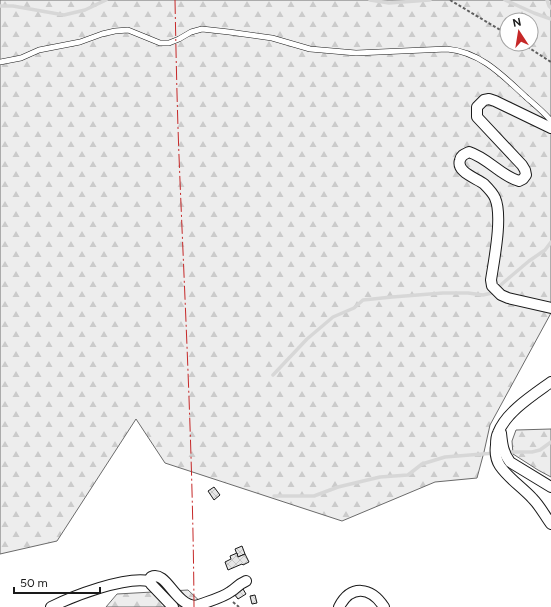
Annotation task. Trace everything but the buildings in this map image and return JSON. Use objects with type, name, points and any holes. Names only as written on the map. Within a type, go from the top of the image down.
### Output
[{"type":"street","points":[[551,128],[495,101],[489,99],[484,100],[477,107],[477,117],[522,165],[526,175],[519,181],[512,180],[481,157],[469,152],[464,154],[459,162],[460,167],[464,171],[484,184],[495,199],[497,205],[499,213],[491,280],[492,286],[501,295],[508,298],[551,308]]},
{"type":"street","points":[[551,382],[536,392],[511,413],[497,434],[495,448],[496,458],[500,465],[510,477],[534,499],[551,524]]},
{"type":"street","points":[[501,427],[503,449],[510,462],[551,487]]},
{"type":"street","points":[[149,581],[151,577],[158,576],[165,581],[179,598],[188,604],[196,606],[230,593],[239,584],[246,581]]},
{"type":"street","points":[[51,607],[88,592],[134,580],[149,581],[172,607]]},
{"type":"street","points":[[339,607],[346,596],[350,593],[362,591],[377,597],[384,607]]},
{"type":"lane","points":[[0,62],[21,58],[39,50],[80,42],[102,34],[128,30],[160,43],[169,43],[191,32],[202,29],[272,38],[310,49],[356,54],[440,49],[458,50],[478,58],[493,67],[551,121]]},
{"type":"path","points":[[450,0],[499,29]]},
{"type":"path","points":[[535,52],[551,62]]},
{"type":"green space","points":[[0,0],[551,0],[551,313],[490,425],[477,478],[435,482],[342,521],[165,463],[136,419],[57,541],[0,554]]},
{"type":"green space","points":[[551,429],[551,477],[513,454],[512,441],[516,430]]},
{"type":"green space","points":[[188,590],[206,607],[106,607],[117,594]]},
{"type":"waterway","points":[[0,6],[13,6],[64,15],[85,10],[106,0]]},
{"type":"waterway","points":[[370,0],[389,3],[430,0]]},
{"type":"waterway","points":[[505,0],[551,19]]},
{"type":"waterway","points":[[547,0],[551,8]]},
{"type":"waterway","points":[[273,375],[307,339],[333,317],[354,308],[363,300],[443,293],[468,293],[483,295],[492,293],[529,261],[545,250],[551,242]]},
{"type":"waterway","points":[[507,452],[532,452],[540,450],[551,442]]},
{"type":"waterway","points":[[274,496],[314,496],[338,487],[380,477],[408,475],[422,464],[445,457],[495,453]]},
{"type":"power","points":[[175,0],[178,136],[190,437],[194,607]]}]
